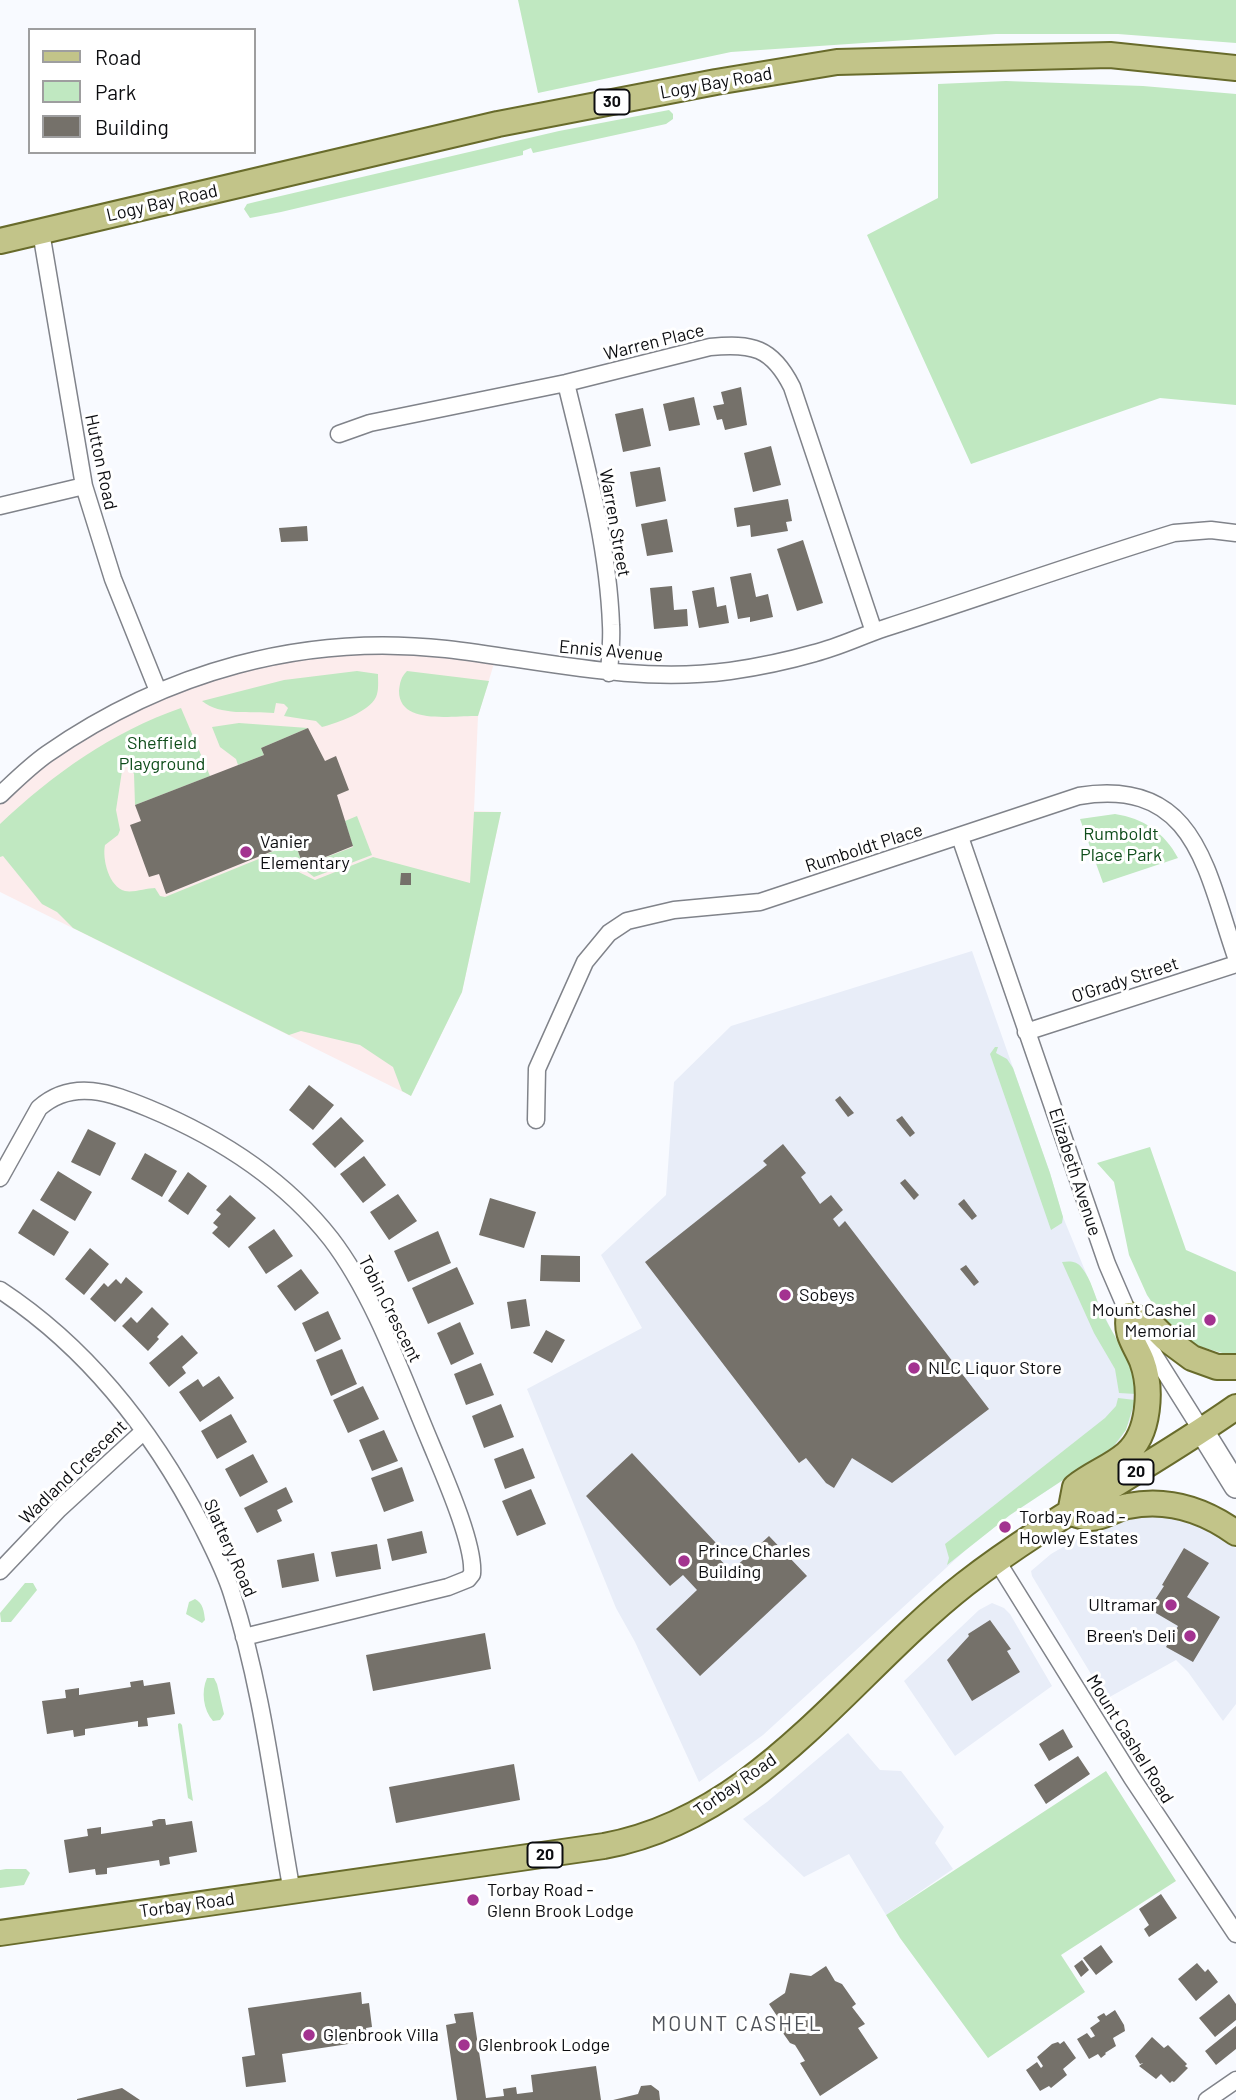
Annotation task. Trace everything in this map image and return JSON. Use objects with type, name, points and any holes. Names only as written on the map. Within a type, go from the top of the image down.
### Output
[{"type":"main road","name":"Logy Bay Road","points":[[0,241],[498,124],[837,62],[1110,55],[1236,68]]},
{"type":"main road","points":[[1236,1367],[1217,1367],[1192,1358],[1164,1338],[1150,1323],[1129,1315],[1128,1333],[1146,1374],[1147,1406],[1142,1429],[1126,1454],[1076,1487],[1070,1513],[1093,1518],[1112,1510],[1139,1504],[1177,1505],[1213,1518],[1236,1533]]},
{"type":"main road","name":"Torbay Road","points":[[0,1933],[625,1842],[693,1816],[758,1773],[926,1617],[997,1561],[1236,1408]]},
{"type":"main road","name":"Elizabeth Avenue","points":[[1202,1431],[1236,1486]]},
{"type":"street","name":"Hutton Road","points":[[41,232],[84,486],[113,579],[158,691]]},
{"type":"street","name":"Warren Place","points":[[339,434],[370,423],[566,383],[710,347],[751,347],[769,354],[782,368],[792,387],[874,632]]},
{"type":"street","name":"Warren Street","points":[[566,383],[590,484],[606,571],[612,626],[609,673]]},
{"type":"street","points":[[0,506],[84,486]]},
{"type":"street","name":"Ennis Avenue","points":[[0,795],[44,756],[115,712],[158,691],[225,667],[283,654],[393,646],[446,649],[609,673],[690,676],[813,654],[1174,533],[1210,530],[1236,533]]},
{"type":"street","name":"Rumboldt Place","points":[[536,1120],[537,1069],[584,962],[609,933],[627,921],[647,915],[760,902],[1079,796],[1102,792],[1126,793],[1148,800],[1172,815],[1189,832],[1200,853],[1236,957]]},
{"type":"street","name":"Elizabeth Avenue","points":[[960,837],[1094,1232],[1129,1315],[1202,1431]]},
{"type":"street","name":"O'Grady Street","points":[[1026,1032],[1236,964]]},
{"type":"street","name":"Tobin Crescent","points":[[0,1178],[39,1108],[49,1100],[78,1090],[95,1090],[127,1100],[207,1135],[281,1186],[309,1213],[332,1241],[370,1305],[444,1474],[467,1542],[472,1574],[468,1579],[448,1587],[244,1637]]},
{"type":"street","name":"Slattery Road","points":[[0,1290],[30,1309],[78,1352],[101,1377],[144,1431],[190,1502],[216,1553],[232,1592],[244,1637],[292,1892]]},
{"type":"street","name":"Wadland Crescent","points":[[0,1571],[59,1509],[144,1431]]},
{"type":"street","name":"Mount Cashel Road","points":[[997,1561],[1125,1768],[1236,1934]]},
{"type":"street","points":[[1208,2100],[1236,2080]]},
{"type":"shaded area","name":"Vanier Elementary","points":[[340,648],[496,657],[478,716],[474,811],[501,812],[462,992],[411,1096],[0,892],[0,795],[44,756],[158,691]]},
{"type":"shaded area","points":[[972,951],[1063,1217],[1100,1307],[1132,1371],[1136,1394],[1131,1419],[1120,1440],[1113,1447],[1010,1515],[969,1547],[763,1735],[699,1782],[635,1642],[616,1608],[527,1389],[642,1328],[601,1255],[666,1195],[674,1082],[731,1026]]},
{"type":"shaded area","points":[[1135,1515],[1178,1516],[1203,1526],[1236,1548],[1236,1704],[1223,1721],[1188,1672],[1176,1660],[1106,1699],[1032,1576],[1031,1571],[1051,1554],[1087,1533]]},
{"type":"shaded area","points":[[992,1603],[1010,1614],[1052,1686],[955,1756],[904,1681],[979,1610]]},
{"type":"shaded area","points":[[848,1733],[880,1770],[901,1771],[944,1827],[935,1843],[953,1869],[886,1915],[849,1854],[804,1877],[743,1819]]},
{"type":"green space","points":[[518,0],[1236,0],[1236,43],[1118,34],[996,34],[731,52],[538,93]]},
{"type":"green space","points":[[1006,81],[1143,86],[1236,94],[1236,405],[1160,398],[971,464],[867,235],[938,198],[938,84]]},
{"type":"green space","points":[[669,110],[673,119],[666,124],[533,153],[531,148],[523,151],[523,155],[281,212],[250,218],[244,209],[247,204],[255,202],[559,131]]},
{"type":"green space","points":[[357,671],[378,674],[376,697],[360,712],[322,727],[316,721],[284,716],[288,708],[284,704],[276,703],[274,713],[246,712],[218,709],[202,701],[284,680]]},
{"type":"green space","points":[[407,671],[489,681],[478,716],[430,716],[408,710],[401,702],[399,691],[403,675]]},
{"type":"green space","name":"Sheffield Playground","points":[[181,708],[210,776],[135,805],[134,774],[124,758],[116,810],[120,830],[118,835],[105,845],[104,851],[111,878],[125,891],[155,888],[160,896],[165,897],[266,856],[315,880],[373,857],[470,883],[474,812],[501,812],[462,992],[411,1096],[402,1091],[393,1067],[360,1045],[301,1031],[289,1035],[73,928],[57,912],[42,904],[3,856],[0,857],[0,824],[41,788],[107,742]]},
{"type":"green space","points":[[239,723],[308,728],[261,748],[264,755],[238,765],[236,759],[220,747],[212,727]]},
{"type":"green space","name":"Rumboldt Place Park","points":[[1115,814],[1135,819],[1152,828],[1167,841],[1178,858],[1103,883],[1080,819]]},
{"type":"green space","points":[[357,816],[372,855],[314,877],[305,870],[267,854],[295,842],[303,866],[353,847],[345,821]]},
{"type":"green space","points":[[998,1047],[996,1053],[1007,1059],[1013,1068],[1050,1173],[1063,1217],[1062,1223],[1051,1230],[990,1054]]},
{"type":"green space","points":[[1150,1147],[1186,1250],[1236,1272],[1236,1354],[1230,1355],[1197,1346],[1170,1329],[1147,1295],[1129,1255],[1114,1182],[1097,1163]]},
{"type":"green space","points":[[1062,1262],[1078,1264],[1088,1277],[1100,1308],[1127,1361],[1136,1394],[1119,1393],[1115,1369],[1094,1333]]},
{"type":"green space","points":[[1118,1398],[1135,1400],[1126,1430],[1113,1447],[1010,1515],[947,1565],[949,1558],[945,1544],[1105,1418],[1116,1406]]},
{"type":"green space","points":[[25,1583],[33,1583],[37,1590],[11,1622],[1,1622],[0,1613]]},
{"type":"green space","points":[[195,1599],[204,1610],[205,1620],[202,1623],[186,1614],[189,1602]]},
{"type":"green space","points":[[207,1678],[214,1678],[217,1684],[224,1714],[220,1720],[213,1721],[205,1706],[204,1689]]},
{"type":"green space","points":[[180,1723],[193,1801],[188,1798],[178,1727]]},
{"type":"green space","points":[[1106,1771],[1176,1881],[1061,1955],[1085,1992],[988,2058],[886,1915]]},
{"type":"green space","points":[[26,1869],[30,1873],[24,1885],[0,1888],[0,1870]]},
{"type":"building","points":[[741,387],[747,425],[725,430],[722,419],[717,420],[713,406],[724,404],[721,392]]},
{"type":"building","points":[[694,397],[700,425],[669,431],[663,404]]},
{"type":"building","points":[[643,408],[651,446],[623,452],[615,414]]},
{"type":"building","points":[[771,446],[781,485],[753,492],[744,453]]},
{"type":"building","points":[[660,467],[666,501],[636,507],[630,472]]},
{"type":"building","points":[[788,499],[792,521],[786,522],[788,531],[751,537],[750,525],[737,527],[734,508]]},
{"type":"building","points":[[667,519],[673,552],[647,556],[641,524]]},
{"type":"building","points":[[307,526],[308,541],[281,542],[279,528]]},
{"type":"building","points":[[803,540],[823,603],[797,611],[777,549]]},
{"type":"building","points":[[751,573],[756,597],[768,594],[773,617],[750,622],[750,617],[738,619],[730,577]]},
{"type":"building","points":[[672,586],[674,610],[687,609],[688,626],[654,629],[650,588]]},
{"type":"building","points":[[714,587],[717,607],[726,605],[729,623],[699,628],[692,591]]},
{"type":"building","points":[[308,728],[325,761],[336,756],[349,790],[337,795],[353,846],[303,866],[295,842],[166,894],[159,874],[149,877],[130,825],[141,821],[135,805],[264,755],[261,748]]},
{"type":"building","points":[[401,873],[411,873],[411,885],[400,885]]},
{"type":"building","points":[[309,1085],[334,1105],[313,1130],[289,1110]]},
{"type":"building","points":[[840,1096],[854,1113],[848,1117],[835,1100]]},
{"type":"building","points":[[902,1116],[915,1133],[910,1137],[896,1120]]},
{"type":"building","points":[[341,1117],[364,1141],[335,1168],[312,1144]]},
{"type":"building","points":[[88,1129],[116,1143],[100,1176],[71,1162]]},
{"type":"building","name":"Sobeys","points":[[783,1144],[806,1173],[801,1177],[820,1204],[831,1195],[843,1210],[833,1219],[839,1227],[845,1221],[989,1409],[892,1483],[852,1458],[834,1488],[826,1483],[806,1458],[799,1463],[645,1262],[767,1165],[763,1161]]},
{"type":"building","points":[[145,1153],[177,1171],[162,1197],[131,1179]]},
{"type":"building","points":[[364,1156],[386,1185],[363,1203],[340,1174]]},
{"type":"building","points":[[58,1171],[92,1192],[75,1221],[40,1200]]},
{"type":"building","points":[[188,1172],[207,1186],[188,1215],[168,1201]]},
{"type":"building","points":[[905,1179],[919,1195],[914,1200],[900,1183]]},
{"type":"building","points":[[398,1194],[417,1221],[389,1240],[370,1212]]},
{"type":"building","points":[[230,1195],[256,1218],[229,1248],[212,1233],[218,1227],[213,1223],[221,1214],[216,1210]]},
{"type":"building","points":[[490,1198],[536,1212],[524,1248],[479,1235]]},
{"type":"building","points":[[964,1199],[977,1216],[972,1220],[958,1204]]},
{"type":"building","points":[[33,1209],[69,1232],[54,1256],[18,1233]]},
{"type":"building","points":[[274,1229],[293,1256],[266,1274],[248,1247]]},
{"type":"building","points":[[438,1231],[451,1263],[408,1282],[394,1251]]},
{"type":"building","points":[[90,1248],[109,1264],[84,1295],[65,1279]]},
{"type":"building","points":[[541,1255],[580,1256],[580,1282],[540,1281]]},
{"type":"building","points":[[966,1265],[979,1282],[974,1286],[960,1269]]},
{"type":"building","points":[[457,1267],[474,1304],[428,1324],[412,1288]]},
{"type":"building","points":[[301,1269],[319,1293],[295,1311],[277,1286]]},
{"type":"building","points":[[126,1277],[143,1292],[115,1322],[90,1299],[104,1283],[108,1287],[116,1279],[121,1284]]},
{"type":"building","points":[[526,1299],[530,1326],[511,1329],[507,1302]]},
{"type":"building","points":[[152,1307],[169,1324],[148,1351],[122,1326],[131,1317],[137,1323]]},
{"type":"building","points":[[328,1311],[341,1339],[315,1352],[302,1323]]},
{"type":"building","points":[[460,1322],[474,1354],[451,1365],[437,1333]]},
{"type":"building","points":[[546,1330],[565,1340],[552,1363],[533,1353]]},
{"type":"building","points":[[182,1335],[198,1353],[182,1367],[186,1373],[169,1387],[149,1363]]},
{"type":"building","points":[[342,1349],[357,1384],[331,1396],[316,1360]]},
{"type":"building","points":[[481,1363],[494,1395],[466,1405],[454,1374]]},
{"type":"building","points":[[219,1376],[234,1398],[200,1422],[179,1392],[198,1379],[203,1387]]},
{"type":"building","points":[[363,1386],[379,1419],[348,1433],[333,1400]]},
{"type":"building","points":[[501,1404],[514,1437],[484,1448],[472,1416]]},
{"type":"building","points":[[231,1414],[247,1442],[217,1459],[201,1431]]},
{"type":"building","points":[[384,1430],[398,1461],[372,1471],[359,1440]]},
{"type":"building","points":[[523,1448],[535,1478],[505,1489],[494,1459]]},
{"type":"building","name":"Prince Charles Building","points":[[632,1453],[717,1544],[711,1550],[731,1571],[769,1536],[807,1576],[700,1676],[656,1629],[697,1590],[683,1575],[670,1586],[586,1496]]},
{"type":"building","points":[[253,1454],[268,1482],[240,1497],[225,1469]]},
{"type":"building","points":[[402,1467],[414,1501],[384,1512],[371,1478]]},
{"type":"building","points":[[286,1487],[293,1502],[277,1510],[282,1521],[257,1533],[244,1508]]},
{"type":"building","points":[[531,1489],[546,1524],[517,1536],[502,1501]]},
{"type":"building","points":[[422,1531],[427,1553],[392,1561],[387,1539]]},
{"type":"building","points":[[377,1544],[381,1569],[336,1577],[331,1552]]},
{"type":"building","points":[[1184,1548],[1209,1563],[1187,1597],[1220,1617],[1193,1662],[1166,1647],[1178,1626],[1149,1609]]},
{"type":"building","points":[[314,1553],[319,1581],[282,1588],[277,1560]]},
{"type":"building","points":[[990,1620],[1011,1649],[1007,1651],[1020,1672],[972,1701],[947,1660],[968,1634]]},
{"type":"building","points":[[485,1633],[491,1669],[373,1691],[366,1655]]},
{"type":"building","points":[[143,1680],[144,1686],[170,1682],[175,1714],[147,1718],[148,1726],[138,1727],[138,1721],[85,1729],[85,1735],[74,1737],[73,1730],[47,1734],[42,1701],[66,1698],[65,1690],[79,1688],[79,1695],[131,1687],[130,1682]]},
{"type":"building","points":[[1063,1729],[1073,1747],[1049,1761],[1039,1744]]},
{"type":"building","points":[[1078,1756],[1090,1774],[1046,1804],[1034,1785]]},
{"type":"building","points":[[514,1764],[520,1800],[396,1823],[389,1787]]},
{"type":"building","points":[[165,1819],[166,1825],[192,1821],[197,1852],[169,1857],[170,1864],[160,1866],[159,1860],[107,1868],[107,1874],[96,1875],[95,1869],[69,1873],[64,1840],[88,1836],[87,1829],[101,1827],[101,1834],[153,1826],[152,1821]]},
{"type":"building","points":[[1161,1894],[1177,1918],[1149,1937],[1144,1929],[1149,1925],[1139,1909]]},
{"type":"building","points":[[1101,1945],[1113,1962],[1096,1975],[1083,1958]]},
{"type":"building","points":[[1082,1960],[1089,1970],[1081,1977],[1074,1966]]},
{"type":"building","points":[[1197,1963],[1205,1972],[1208,1969],[1218,1982],[1196,2001],[1178,1979]]},
{"type":"building","points":[[826,1966],[835,1981],[842,1984],[856,2004],[852,2007],[865,2024],[858,2028],[878,2058],[820,2096],[800,2063],[805,2061],[778,2026],[779,2019],[769,2004],[785,1993],[790,1973],[811,1976]]},
{"type":"building","name":"Glenbrook Villa","points":[[361,1992],[362,2004],[369,2003],[372,2027],[366,2028],[368,2041],[282,2054],[286,2082],[246,2087],[242,2057],[255,2055],[248,2008]]},
{"type":"building","points":[[1229,1994],[1236,2004],[1236,2020],[1215,2037],[1199,2018]]},
{"type":"building","points":[[1115,2010],[1125,2031],[1113,2038],[1116,2046],[1101,2058],[1098,2054],[1089,2059],[1077,2039],[1087,2033],[1091,2038],[1095,2036],[1090,2028],[1100,2021],[1097,2017],[1104,2013],[1106,2016]]},
{"type":"building","name":"Glenbrook Lodge","points":[[473,2012],[486,2098],[504,2096],[503,2089],[516,2087],[517,2094],[533,2092],[531,2075],[596,2066],[601,2100],[457,2100],[446,2025],[456,2023],[454,2014]]},
{"type":"building","points":[[1236,2026],[1236,2049],[1216,2065],[1205,2051]]},
{"type":"building","points":[[1152,2037],[1164,2048],[1168,2045],[1187,2064],[1185,2066],[1188,2068],[1174,2082],[1170,2083],[1161,2074],[1156,2079],[1139,2066],[1143,2063],[1140,2064],[1135,2056]]},
{"type":"building","points":[[1064,2041],[1076,2058],[1063,2069],[1067,2075],[1051,2088],[1049,2086],[1040,2091],[1026,2070],[1037,2062],[1041,2068],[1043,2066],[1037,2057],[1052,2044]]},
{"type":"building","name":"Glenbrook Lodge","points":[[651,2085],[659,2091],[660,2100],[613,2100],[638,2094],[641,2086]]},
{"type":"building","points":[[122,2088],[140,2100],[77,2100],[77,2099]]},
{"type":"place","name":"Vanier Elementary","points":[[246,852]]},
{"type":"place","name":"Sobeys","points":[[785,1295]]},
{"type":"place","name":"Mount Cashel Memorial","points":[[1210,1320]]},
{"type":"place","name":"NLC Liquor Store","points":[[914,1368]]},
{"type":"place","name":"Torbay Road - Howley Estates","points":[[1005,1527]]},
{"type":"place","name":"Prince Charles Building","points":[[684,1561]]},
{"type":"place","name":"Ultramar","points":[[1171,1605]]},
{"type":"place","name":"Breen's Deli","points":[[1190,1636]]},
{"type":"place","name":"Torbay Road - Glenn Brook Lodge","points":[[473,1900]]},
{"type":"place","name":"Glenbrook Villa","points":[[309,2035]]},
{"type":"place","name":"Glenbrook Lodge","points":[[464,2045]]},
{"type":"district","name":"MOUNT CASHEL","points":[[737,2024]]}]
